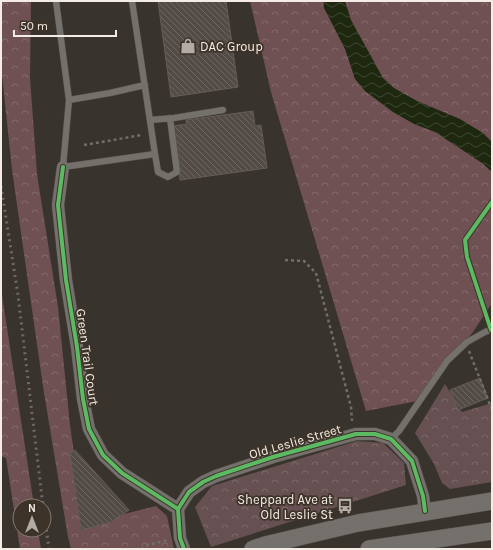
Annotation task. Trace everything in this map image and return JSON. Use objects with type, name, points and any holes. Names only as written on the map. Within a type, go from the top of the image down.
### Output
[{"type":"main road","points":[[253,549],[358,523],[492,501]]},
{"type":"main road","points":[[369,549],[492,532]]},
{"type":"street","name":"Green Trail Court","points":[[63,167],[58,205],[66,280],[77,347],[83,399],[89,429],[103,455],[122,473],[178,509]]},
{"type":"street","name":"Old Leslie Street","points":[[178,509],[189,492],[203,482],[216,476],[272,457],[356,434],[375,434],[391,439]]},
{"type":"street","points":[[391,439],[412,461],[423,496],[425,511]]},
{"type":"street","points":[[178,509],[180,538],[184,549]]},
{"type":"lane","points":[[56,1],[69,100],[63,167],[155,154]]},
{"type":"lane","points":[[132,1],[158,172],[168,177],[177,172],[170,118]]},
{"type":"lane","points":[[69,100],[145,85]]},
{"type":"lane","points":[[150,120],[223,110]]},
{"type":"lane","points":[[391,439],[400,431],[447,361],[466,343],[492,329]]},
{"type":"path","points":[[84,145],[146,135]]},
{"type":"path","points":[[285,260],[304,261],[316,273],[351,407],[352,421]]},
{"type":"path","points":[[466,343],[492,410]]},
{"type":"path","points":[[141,549],[148,545],[168,540]]},
{"type":"green space","points":[[1,1],[31,1],[30,78],[37,174],[58,307],[70,425],[84,524],[156,506],[167,516],[174,549],[71,549],[44,393],[12,170],[1,65]]},
{"type":"green space","points":[[250,1],[492,1],[492,303],[473,332],[417,401],[366,411],[271,92]]},
{"type":"green space","points":[[1,288],[33,498],[12,498],[6,458],[1,456]]},
{"type":"green space","points":[[445,384],[462,412],[492,403],[492,482],[450,489],[442,483],[434,464],[415,433]]},
{"type":"green space","points":[[357,441],[383,443],[404,463],[406,485],[211,547],[195,507],[212,486]]},
{"type":"green space","points":[[18,538],[39,538],[41,549],[20,549]]},
{"type":"water","points":[[323,1],[345,1],[351,20],[383,78],[394,88],[417,101],[460,119],[483,133],[492,142],[492,172],[482,163],[435,132],[414,124],[393,112],[365,91],[355,79],[345,49],[324,8]]},
{"type":"building","points":[[158,1],[226,1],[238,87],[171,97]]},
{"type":"building","points":[[253,111],[255,126],[261,125],[267,168],[180,180],[172,126],[187,124],[186,120]]},
{"type":"building","points":[[480,378],[488,398],[458,410],[450,390]]},
{"type":"building","points":[[75,450],[129,510],[111,522],[81,530],[70,454]]},
{"type":"railway","points":[[1,186],[18,295],[42,498]]},
{"type":"railway","points":[[48,538],[49,549]]},
{"type":"cycle path","points":[[63,167],[58,205],[66,280],[77,347],[83,399],[89,429],[103,455],[122,473],[178,509]]},
{"type":"cycle path","points":[[491,330],[467,257],[465,240],[492,202]]},
{"type":"cycle path","points":[[184,549],[180,538],[178,509],[189,492],[203,482],[216,476],[273,457],[356,434],[375,434],[391,439],[412,461],[423,496],[425,511]]},
{"type":"place","name":"DAC Group","points":[[188,46]]},
{"type":"place","name":"Sheppard Ave at Old Leslie St","points":[[345,506]]}]
